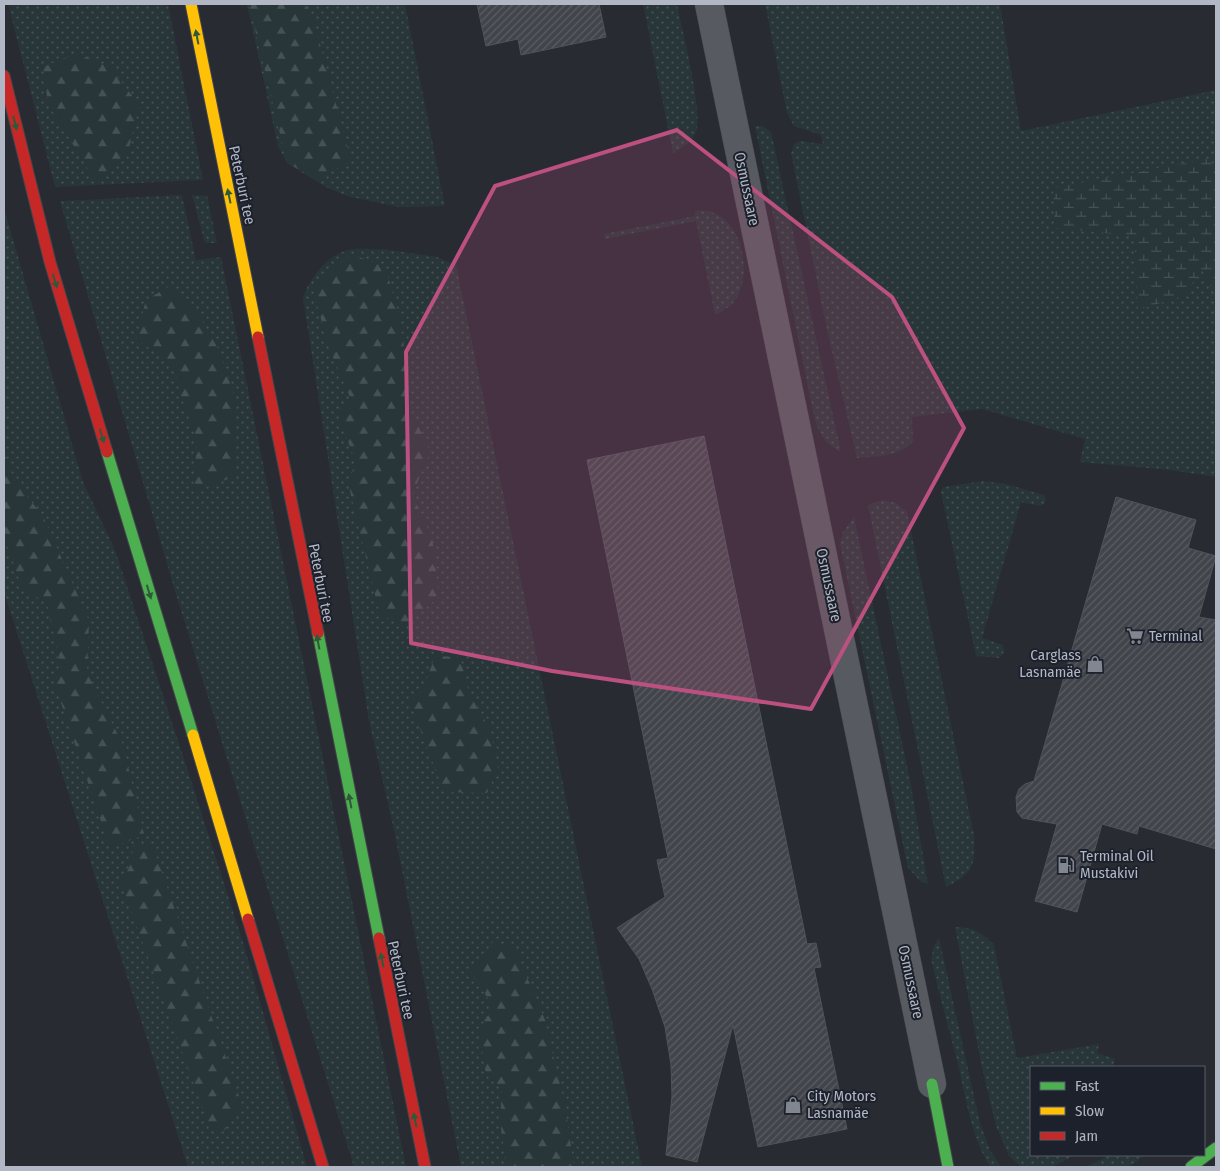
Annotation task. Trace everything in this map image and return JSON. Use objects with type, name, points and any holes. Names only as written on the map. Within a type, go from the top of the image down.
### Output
[{"type":"main road","name":"Peterburi tee","points":[[191,4],[425,1167]]},
{"type":"main road","points":[[4,76],[50,262],[323,1167]]},
{"type":"main road","name":"Osmussaare","points":[[932,1084],[948,1167]]},
{"type":"main road","points":[[304,1103],[331,1167]]},
{"type":"main road","points":[[944,1143],[960,1161]]},
{"type":"main road","points":[[1191,1167],[1216,1148]]},
{"type":"street","name":"Osmussaare","points":[[709,4],[932,1084]]},
{"type":"highlighted area","points":[[677,130],[892,297],[964,428],[811,709],[552,671],[411,643],[406,352],[495,186]]},
{"type":"green space","points":[[8,4],[168,4],[203,180],[55,187]]},
{"type":"green space","points":[[247,4],[405,4],[445,206],[398,207],[347,196],[324,186],[287,163],[278,146]]},
{"type":"green space","points":[[249,4],[305,4],[312,14],[351,160],[318,180],[287,163]]},
{"type":"green space","points":[[643,4],[677,4],[691,68],[697,103],[697,129],[691,140],[673,153]]},
{"type":"green space","points":[[765,4],[1000,4],[1021,131],[1216,90],[1216,477],[1169,470],[1080,462],[1085,439],[982,409],[912,417],[913,441],[908,446],[888,455],[857,458],[827,330],[791,153],[794,144],[800,141],[823,144],[821,135],[794,126],[787,113]]},
{"type":"green space","points":[[77,53],[111,68],[139,105],[127,157],[96,182],[48,104],[43,67]]},
{"type":"green space","points":[[755,126],[763,126],[771,132],[841,452],[825,440],[815,421]]},
{"type":"green space","points":[[1207,159],[1216,166],[1216,296],[1202,270],[1183,296],[1138,310],[1134,236],[1055,228],[1053,188]]},
{"type":"green space","points":[[182,195],[196,260],[221,257],[406,1167],[354,1167],[175,591],[60,201]]},
{"type":"green space","points":[[192,195],[207,196],[217,243],[205,243]]},
{"type":"green space","points":[[4,208],[83,482],[115,550],[188,771],[245,949],[307,1167],[188,1167],[4,592]]},
{"type":"green space","points":[[695,211],[710,212],[723,218],[733,229],[740,243],[743,258],[744,274],[734,302],[715,315],[696,221],[605,239],[604,234],[695,216]]},
{"type":"green space","points":[[352,249],[384,249],[437,257],[456,265],[642,1167],[461,1167],[394,830],[369,721],[303,298],[314,276],[333,257]]},
{"type":"green space","points":[[350,254],[385,266],[397,308],[409,374],[408,404],[430,452],[412,495],[432,537],[439,597],[405,625],[380,615],[349,487],[355,460],[337,412],[350,397],[329,348],[313,290]]},
{"type":"green space","points":[[170,286],[198,314],[219,350],[234,395],[236,476],[193,492],[197,441],[179,390],[174,365],[136,339],[146,300]]},
{"type":"green space","points":[[4,453],[14,480],[43,516],[89,621],[87,673],[123,745],[144,835],[110,848],[55,685],[60,662],[47,604],[22,587],[4,537]]},
{"type":"green space","points":[[983,481],[1006,484],[1044,495],[1046,498],[1045,503],[1040,506],[1021,502],[982,638],[1003,645],[1004,652],[999,658],[976,656],[941,492],[943,487]]},
{"type":"green space","points":[[883,500],[896,503],[907,512],[974,835],[974,854],[971,867],[962,878],[946,887],[868,505]]},
{"type":"green space","points":[[854,517],[910,780],[928,884],[920,881],[908,868],[840,544],[843,532]]},
{"type":"green space","points":[[435,656],[460,657],[469,693],[490,729],[498,769],[487,793],[444,792],[409,700],[422,692]]},
{"type":"green space","points":[[134,844],[153,846],[243,1108],[223,1132],[210,1129],[121,883],[130,866]]},
{"type":"green space","points":[[955,927],[977,931],[994,945],[1017,1058],[1099,1044],[1097,1053],[1115,1059],[1113,1066],[1030,1066],[1030,1156],[1073,1156],[1052,1167],[1021,1167],[1009,1156],[996,1126],[981,1063]]},
{"type":"green space","points":[[939,938],[980,1123],[990,1150],[1001,1167],[990,1167],[983,1154],[969,1115],[931,959],[934,946]]},
{"type":"green space","points":[[493,941],[515,949],[545,1020],[565,1106],[574,1167],[506,1167],[500,1120],[502,1090],[486,1075],[480,1037],[484,1021],[494,1008],[471,972],[489,951]]},
{"type":"green space","points":[[1108,1156],[1144,1156],[1128,1167],[1086,1167]]},
{"type":"building","points":[[477,4],[599,4],[606,37],[521,55],[518,39],[486,46]]},
{"type":"building","points":[[704,436],[807,944],[816,943],[821,967],[814,968],[847,1129],[758,1147],[733,1025],[697,1162],[666,1155],[672,1096],[671,1065],[665,1027],[639,959],[617,928],[665,897],[657,860],[668,858],[587,460]]},
{"type":"building","name":"Terminal","points":[[1116,497],[1196,520],[1188,548],[1216,556],[1199,617],[1216,620],[1216,849],[1139,826],[1137,834],[1102,824],[1077,912],[1035,901],[1057,824],[1022,818],[1017,812],[1016,797],[1019,789],[1025,784],[1034,781]]},
{"type":"traffic: fast","points":[[107,452],[193,735]]},
{"type":"traffic: fast","points":[[318,633],[379,938]]},
{"type":"traffic: fast","points":[[932,1084],[948,1167]]},
{"type":"traffic: fast","points":[[1191,1167],[1216,1148]]},
{"type":"traffic: slow","points":[[191,4],[258,337]]},
{"type":"traffic: slow","points":[[193,735],[248,919]]},
{"type":"traffic: jam","points":[[4,76],[50,262],[107,452]]},
{"type":"traffic: jam","points":[[258,337],[318,633]]},
{"type":"traffic: jam","points":[[248,919],[323,1167]]},
{"type":"traffic: jam","points":[[379,938],[425,1167]]},
{"type":"place","name":"Terminal","points":[[1135,636]]},
{"type":"place","name":"Carglass Lasnamäe","points":[[1095,664]]},
{"type":"place","name":"Terminal Oil Mustakivi","points":[[1066,865]]},
{"type":"place","name":"City Motors Lasnamäe","points":[[793,1105]]}]
